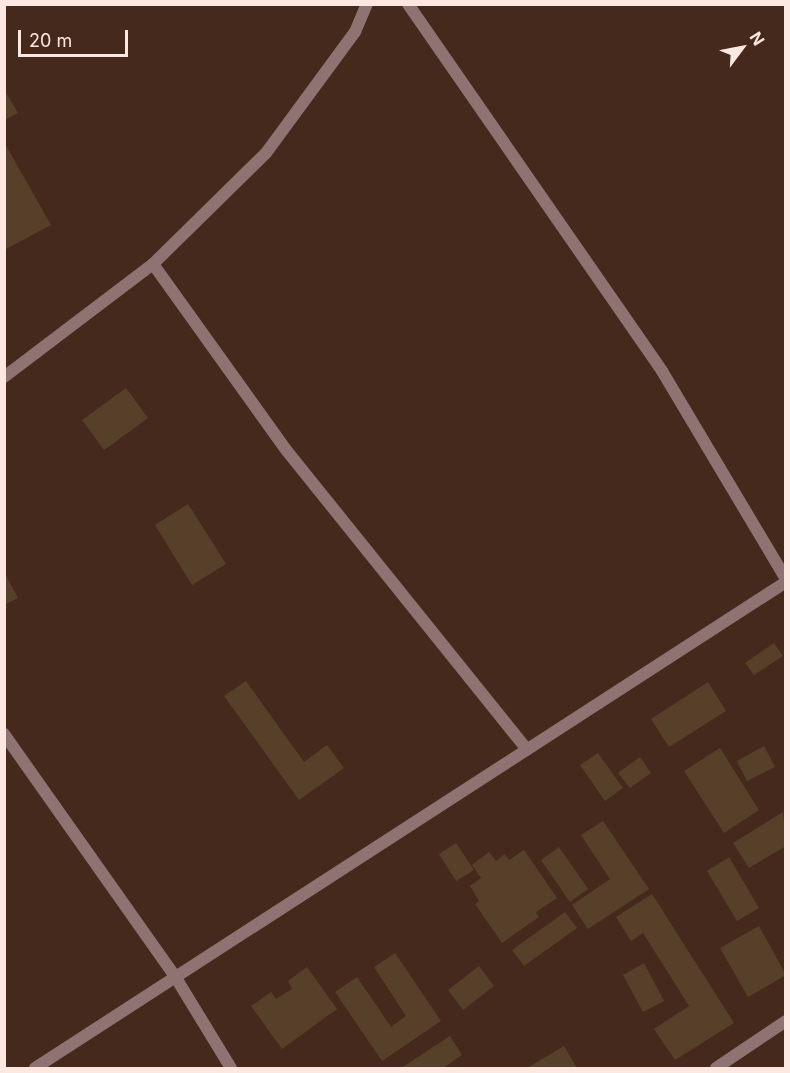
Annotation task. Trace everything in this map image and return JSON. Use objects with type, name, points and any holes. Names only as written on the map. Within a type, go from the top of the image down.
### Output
[{"type":"street","points":[[4,376],[153,264],[266,153],[355,32],[367,4]]},
{"type":"street","points":[[35,1068],[786,581],[662,371],[408,4]]},
{"type":"street","points":[[153,264],[287,451],[527,750]]},
{"type":"street","points":[[4,734],[176,978],[231,1068]]},
{"type":"street","points":[[716,1068],[786,1021]]},
{"type":"building","points":[[4,89],[18,113],[4,120]]},
{"type":"building","points":[[4,142],[51,225],[4,250]]},
{"type":"building","points":[[126,388],[148,418],[104,450],[82,420]]},
{"type":"building","points":[[188,504],[226,564],[192,585],[155,525]]},
{"type":"building","points":[[4,572],[18,598],[4,605]]},
{"type":"building","points":[[774,643],[783,656],[754,675],[745,663]]},
{"type":"building","points":[[246,681],[304,762],[327,745],[344,768],[299,800],[224,696]]},
{"type":"building","points":[[708,682],[726,711],[669,747],[651,719]]},
{"type":"building","points":[[764,746],[775,767],[747,781],[737,761]]},
{"type":"building","points":[[720,748],[759,810],[724,833],[684,771]]},
{"type":"building","points":[[598,753],[623,788],[605,801],[580,765]]},
{"type":"building","points":[[640,757],[651,773],[630,788],[618,773]]},
{"type":"building","points":[[783,812],[786,846],[749,868],[733,843]]},
{"type":"building","points":[[603,821],[649,889],[588,929],[572,905],[610,879],[581,835]]},
{"type":"building","points":[[456,843],[474,870],[456,881],[439,854]]},
{"type":"building","points":[[559,847],[588,889],[570,902],[541,860]]},
{"type":"building","points":[[524,850],[557,898],[536,912],[539,917],[502,943],[475,904],[479,901],[470,886],[481,878],[472,865],[489,852],[496,861],[505,854],[509,860]]},
{"type":"building","points":[[729,857],[759,908],[737,921],[707,871]]},
{"type":"building","points":[[652,894],[734,1023],[675,1060],[654,1029],[689,1006],[643,933],[631,941],[616,917]]},
{"type":"building","points":[[565,912],[577,928],[524,966],[512,950]]},
{"type":"building","points":[[759,926],[786,975],[748,997],[720,948]]},
{"type":"building","points":[[395,953],[441,1021],[382,1061],[335,992],[357,977],[391,1027],[406,1016],[374,967]]},
{"type":"building","points":[[644,963],[664,1001],[643,1012],[623,975]]},
{"type":"building","points":[[479,966],[494,986],[463,1010],[448,990]]},
{"type":"building","points":[[307,967],[337,1009],[282,1049],[251,1006],[271,992],[276,999],[292,989],[288,981]]},
{"type":"building","points":[[450,1036],[462,1055],[443,1068],[401,1068]]},
{"type":"building","points":[[564,1046],[577,1068],[527,1068]]}]
